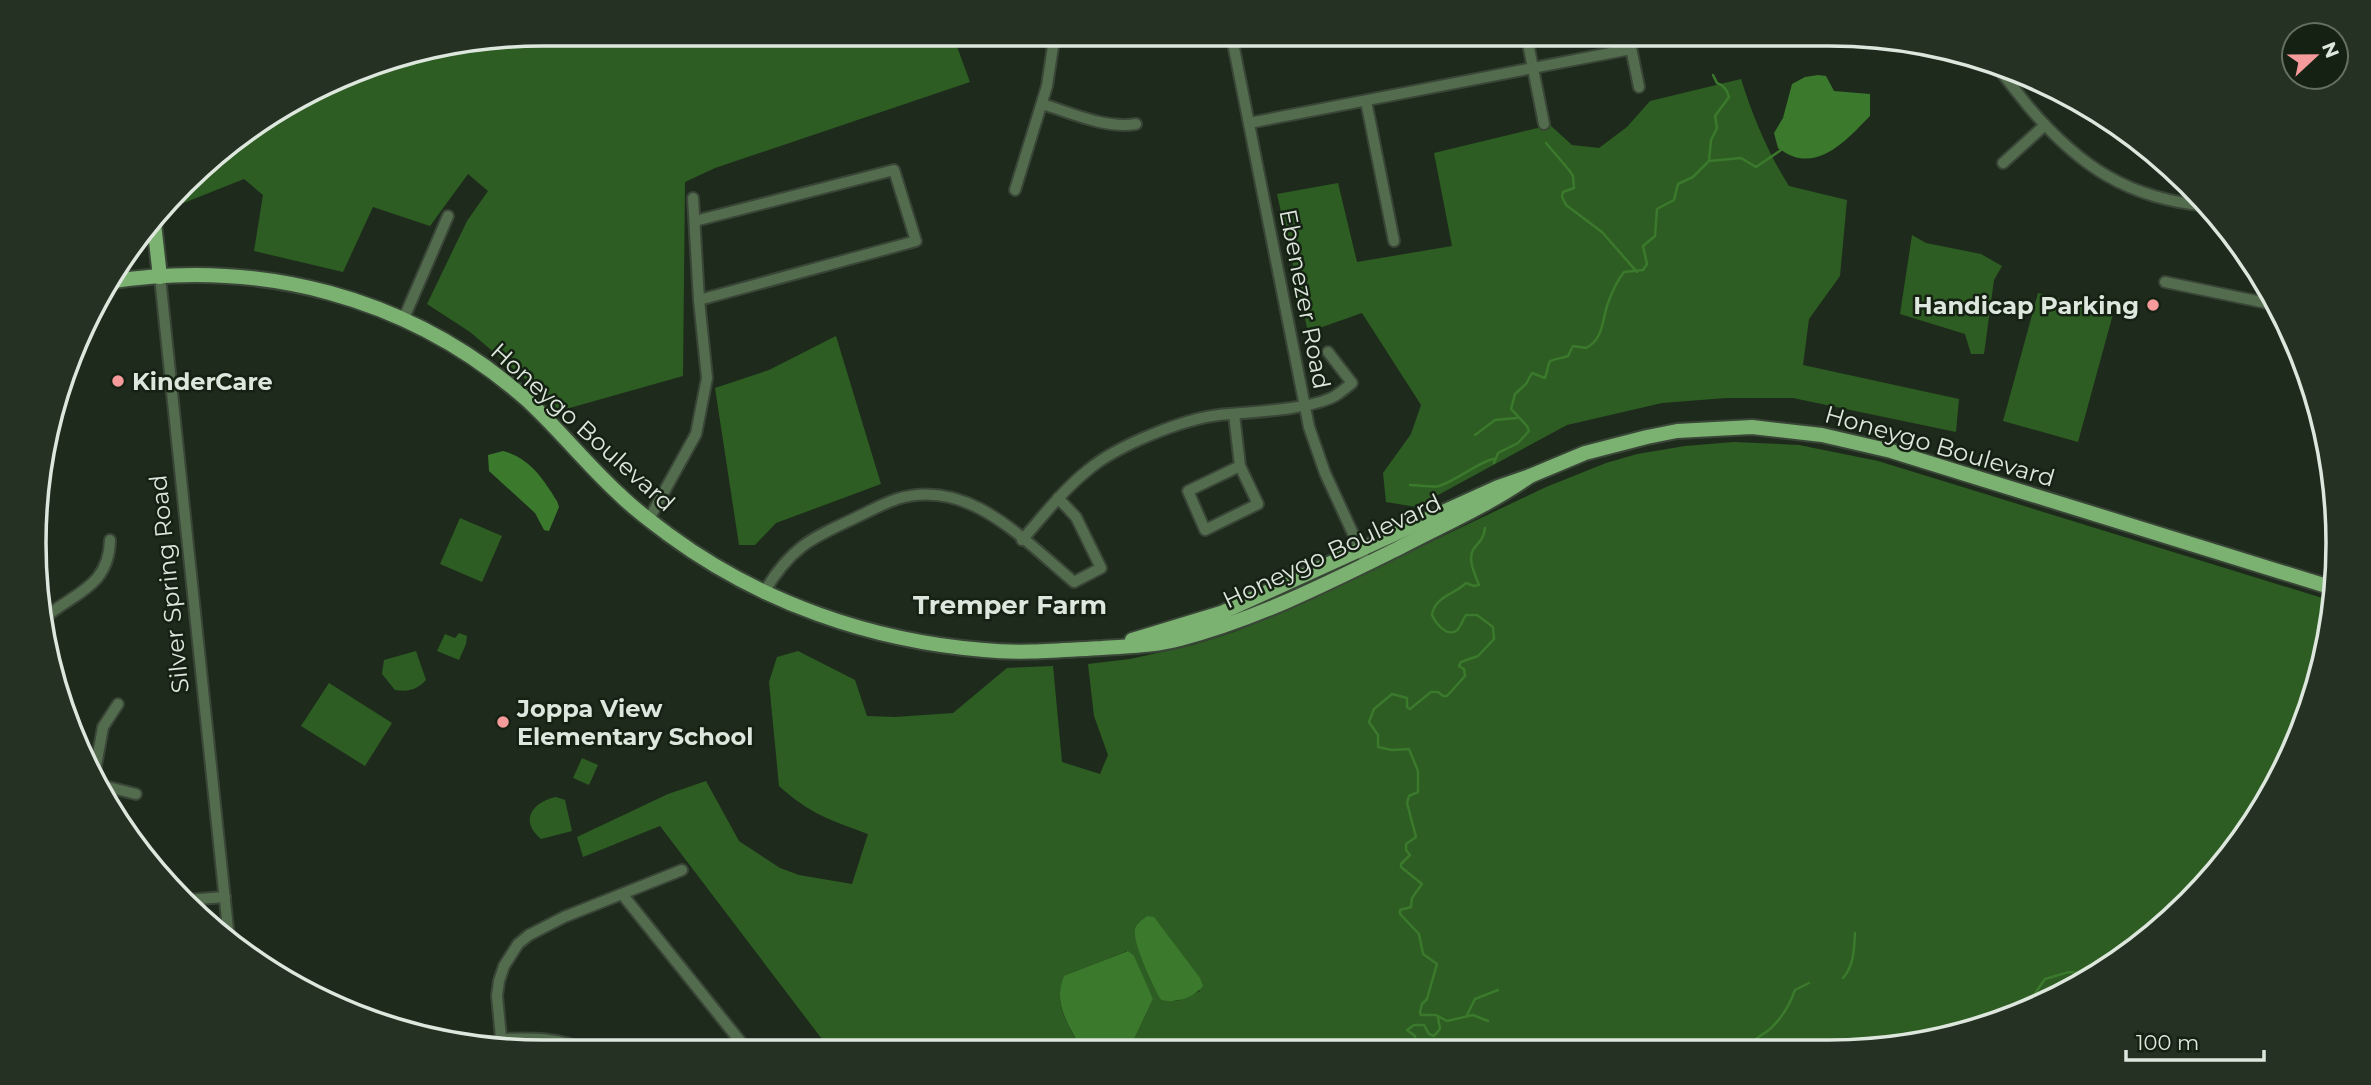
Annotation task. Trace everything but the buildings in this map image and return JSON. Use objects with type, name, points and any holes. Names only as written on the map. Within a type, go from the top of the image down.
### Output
[{"type":"main road","name":"Silver Spring Road","points":[[156,231],[160,277]]},
{"type":"main road","name":"Honeygo Boulevard","points":[[120,281],[224,276],[296,284],[371,305],[404,318],[457,347],[495,373],[528,401],[621,496],[693,552],[765,593],[846,624],[879,634],[944,646],[1023,652],[1128,648],[1158,644],[1232,624],[1367,564],[1503,495],[1530,477]]},
{"type":"main road","name":"Honeygo Boulevard","points":[[1104,648],[1187,625],[1221,612],[1498,487],[1530,477],[1585,453],[1647,436],[1713,428],[1783,429],[1891,451],[2323,585]]},
{"type":"street","points":[[1015,190],[1042,104],[1054,46]]},
{"type":"street","name":"Ebenezer Road","points":[[1234,46],[1304,405],[1325,474],[1367,564]]},
{"type":"street","points":[[1529,46],[1544,124]]},
{"type":"street","points":[[1630,46],[1639,87]]},
{"type":"street","points":[[1249,123],[1631,50]]},
{"type":"street","points":[[2008,79],[2045,125],[2084,162],[2112,179],[2156,196],[2191,203]]},
{"type":"street","points":[[1366,101],[1394,241]]},
{"type":"street","points":[[1042,104],[1107,124],[1136,124]]},
{"type":"street","points":[[2003,163],[2045,125]]},
{"type":"street","points":[[695,221],[894,170],[916,241],[699,300]]},
{"type":"street","points":[[649,519],[696,434],[707,379],[693,198]]},
{"type":"street","points":[[404,318],[448,216]]},
{"type":"street","name":"Silver Spring Road","points":[[160,277],[228,927]]},
{"type":"street","points":[[2165,282],[2263,302]]},
{"type":"street","points":[[1022,540],[1088,470],[1113,453],[1188,421],[1304,405],[1333,397],[1352,383],[1328,352]]},
{"type":"street","points":[[1234,414],[1240,466],[1258,504],[1205,530],[1188,491],[1240,466]]},
{"type":"street","points":[[765,593],[779,571],[803,544],[817,535],[897,499],[928,495],[963,501],[990,514],[1073,582],[1101,568],[1076,517],[1058,499]]},
{"type":"street","points":[[51,613],[101,575],[108,561],[110,540]]},
{"type":"street","points":[[97,762],[103,727],[118,704]]},
{"type":"street","points":[[110,788],[136,794]]},
{"type":"street","points":[[500,1037],[497,996],[499,981],[504,966],[518,944],[564,917],[682,870]]},
{"type":"street","points":[[622,894],[739,1040]]},
{"type":"street","points":[[197,899],[225,897]]},
{"type":"shaded area","points":[[542,46],[957,46],[970,82],[715,168],[685,182],[683,376],[559,411],[551,401],[470,332],[427,304],[467,221],[488,191],[468,174],[430,226],[373,207],[343,272],[254,251],[263,195],[244,179],[178,205],[240,148],[294,112],[352,83],[383,72],[414,62],[478,50]]},
{"type":"shaded area","points":[[1826,76],[1834,91],[1870,94],[1870,116],[1847,139],[1829,152],[1810,158],[1796,157],[1778,148],[1774,133],[1783,118],[1792,84],[1805,77]]},
{"type":"shaded area","points":[[1741,79],[1774,161],[1789,186],[1847,200],[1840,276],[1809,319],[1803,365],[1959,399],[1956,432],[1793,398],[1726,398],[1662,403],[1567,425],[1416,507],[1386,502],[1383,473],[1411,434],[1421,405],[1362,313],[1308,332],[1277,194],[1338,183],[1357,262],[1452,246],[1434,153],[1550,125],[1572,145],[1599,148],[1627,127],[1650,101]]},
{"type":"shaded area","points":[[1912,235],[1926,243],[1981,254],[2002,266],[1994,280],[1984,354],[1971,354],[1965,334],[1900,314]]},
{"type":"shaded area","points":[[2038,293],[2113,314],[2078,442],[2003,421]]},
{"type":"shaded area","points":[[836,336],[881,484],[776,523],[755,545],[739,545],[715,388],[769,370]]},
{"type":"shaded area","points":[[1734,442],[1799,445],[1878,461],[2322,598],[2309,671],[2288,733],[2259,791],[2223,845],[2180,894],[2105,956],[2048,988],[1988,1013],[1925,1030],[1861,1038],[1134,1040],[1153,999],[1127,951],[1064,977],[1061,1006],[1076,1040],[823,1040],[660,826],[583,857],[577,837],[668,794],[706,781],[739,841],[780,868],[799,875],[852,884],[868,834],[811,810],[779,786],[769,682],[777,657],[798,651],[855,680],[867,716],[895,717],[953,713],[1007,668],[1053,666],[1062,762],[1100,774],[1108,755],[1094,716],[1088,664],[1130,659],[1193,645],[1234,632],[1296,606],[1546,487],[1606,463],[1637,454]],"holes":[[[1139,922],[1200,991],[1177,1001],[1161,1000],[1137,942],[1135,931]]]},
{"type":"shaded area","points":[[503,451],[528,464],[541,477],[557,501],[559,507],[549,531],[544,530],[535,513],[489,471],[488,455]]},
{"type":"shaded area","points":[[460,518],[502,536],[482,582],[440,564]]},
{"type":"shaded area","points":[[459,633],[467,636],[459,660],[437,651],[445,634],[455,638]]},
{"type":"shaded area","points":[[416,651],[426,680],[412,690],[395,690],[382,674],[384,660]]},
{"type":"shaded area","points":[[329,683],[392,723],[365,766],[301,726]]},
{"type":"shaded area","points":[[582,758],[598,765],[589,785],[573,778]]},
{"type":"shaded area","points":[[556,797],[565,800],[572,831],[541,839],[531,826],[531,813],[540,803]]},
{"type":"shaded area","points":[[1147,916],[1154,917],[1200,978],[1203,986],[1190,996],[1178,1000],[1161,1000],[1144,965],[1135,935],[1137,925]]},
{"type":"shaded area","points":[[1128,951],[1134,956],[1153,999],[1134,1040],[1076,1040],[1061,1005],[1064,976]]},
{"type":"waterway","points":[[1709,161],[1711,140],[1717,128],[1715,116],[1729,97],[1713,75]]},
{"type":"waterway","points":[[1546,143],[1573,176],[1574,188],[1563,192],[1566,205],[1602,232],[1637,272]]},
{"type":"waterway","points":[[1494,463],[1498,453],[1518,443],[1529,431],[1511,409],[1515,394],[1526,384],[1532,373],[1545,378],[1550,361],[1568,356],[1573,346],[1586,348],[1596,339],[1621,275],[1624,272],[1643,270],[1647,264],[1643,246],[1655,236],[1657,209],[1674,200],[1678,184],[1693,177],[1709,161],[1741,158],[1756,167],[1781,150]]},
{"type":"waterway","points":[[1475,435],[1495,420],[1517,418]]},
{"type":"waterway","points":[[1410,485],[1439,486],[1495,459]]},
{"type":"waterway","points":[[1485,528],[1471,556],[1479,585],[1466,583],[1441,600],[1432,615],[1441,628],[1448,632],[1456,631],[1466,615],[1477,615],[1493,627],[1494,639],[1478,656],[1461,662],[1459,666],[1464,669],[1465,676],[1447,696],[1431,692],[1410,709],[1407,707],[1407,698],[1392,694],[1374,709],[1369,722],[1378,735],[1378,747],[1409,749],[1418,771],[1418,792],[1409,796],[1407,803],[1416,837],[1406,844],[1410,855],[1401,867],[1422,884],[1412,898],[1411,907],[1400,910],[1400,914],[1419,934],[1423,954],[1437,964],[1427,999],[1422,1004],[1421,1015],[1436,1015],[1447,1021],[1473,1015],[1488,1021]]},
{"type":"waterway","points":[[1843,978],[1851,963],[1855,933]]},
{"type":"waterway","points":[[2034,995],[2045,979],[2069,972],[2077,973]]},
{"type":"waterway","points":[[1755,1040],[1778,1021],[1795,990],[1809,983]]},
{"type":"waterway","points":[[1467,1015],[1475,999],[1498,990]]},
{"type":"waterway","points":[[1415,1040],[1415,1036],[1407,1030],[1414,1025],[1424,1025],[1429,1034],[1434,1036],[1440,1029],[1438,1017]]},
{"type":"place","name":"Handicap Parking","points":[[2153,305]]},
{"type":"place","name":"KinderCare","points":[[118,381]]},
{"type":"place","name":"Joppa View Elementary School","points":[[503,722]]},
{"type":"district","name":"Tremper Farm","points":[[1010,605]]}]
